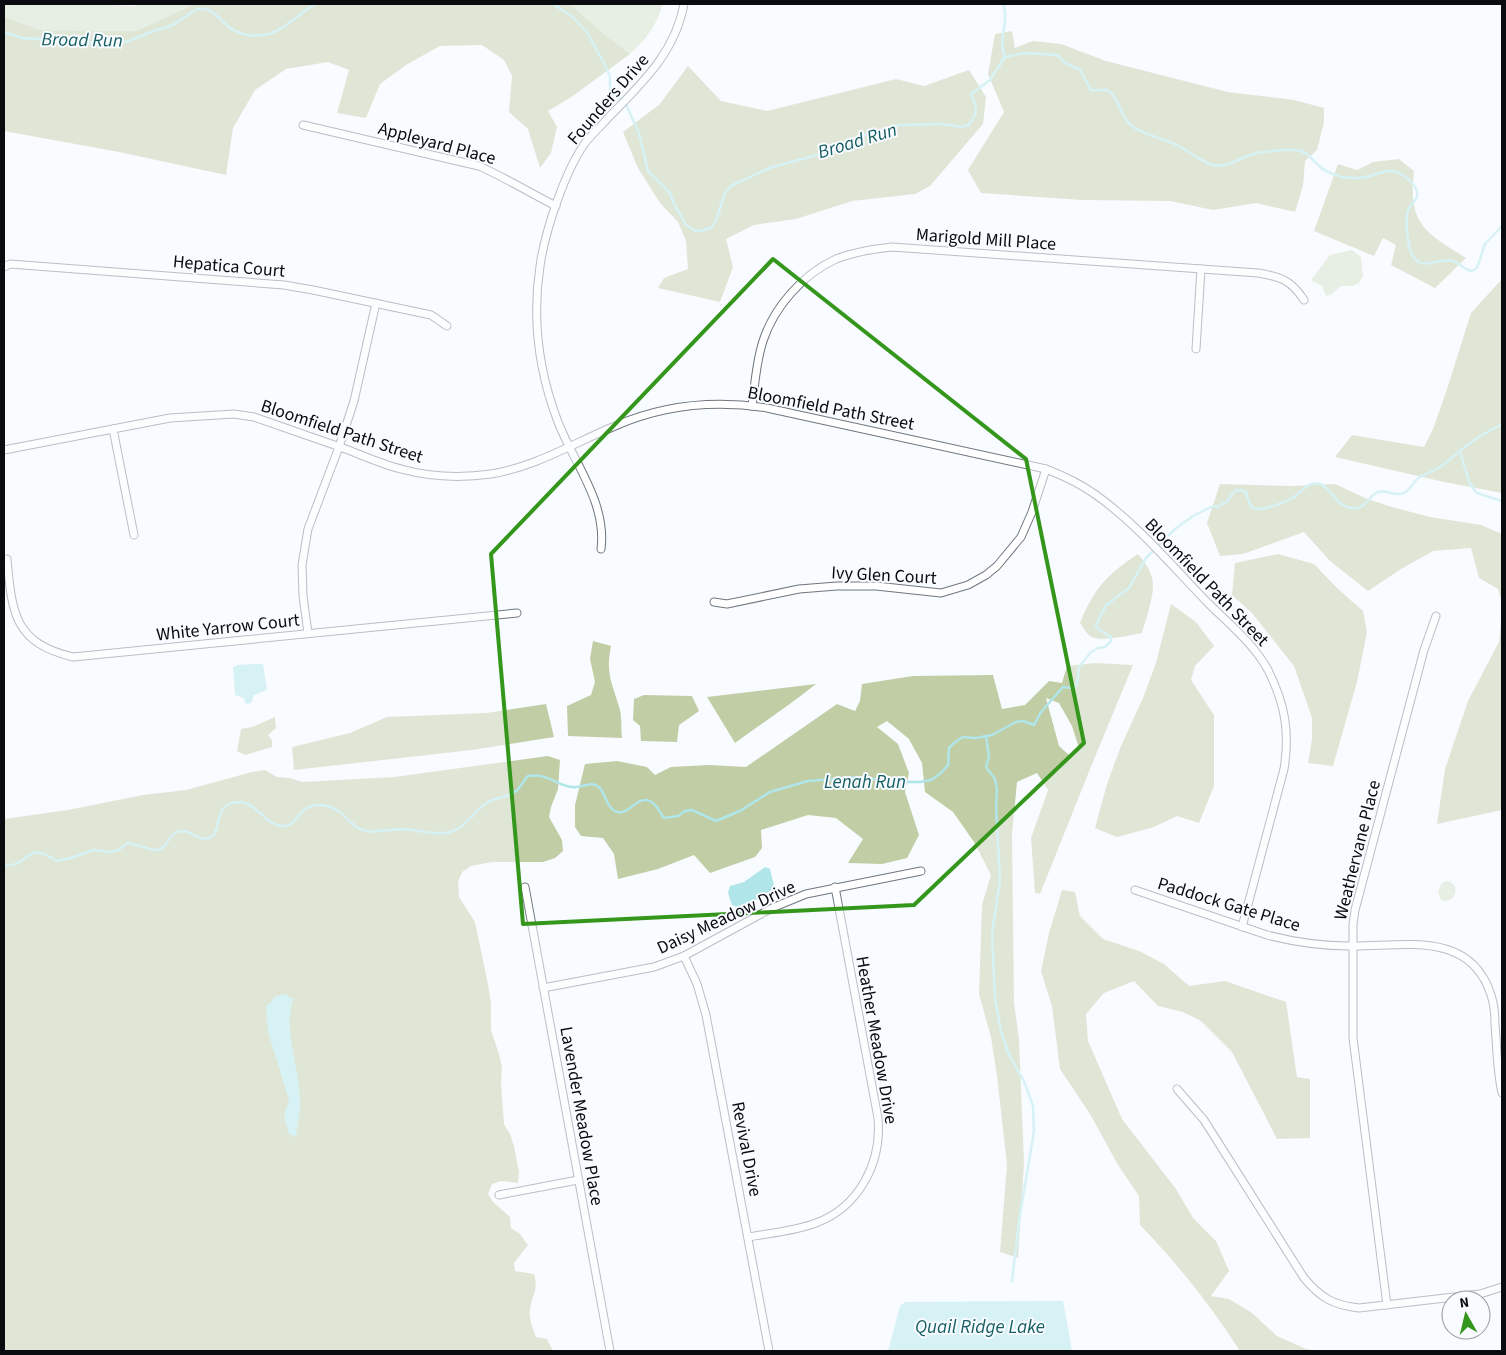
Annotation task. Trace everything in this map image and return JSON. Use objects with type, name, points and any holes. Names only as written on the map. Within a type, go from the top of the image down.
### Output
[{"type":"street","name":"Founders Drive","points":[[601,548],[603,535],[600,516],[558,422],[545,379],[537,335],[537,298],[540,266],[547,230],[570,170],[579,153],[595,131],[656,67],[677,30],[684,4]]},
{"type":"street","name":"Appleyard Place","points":[[303,125],[479,166],[502,176],[529,193],[556,206]]},
{"type":"street","name":"Marigold Mill Place","points":[[752,406],[759,353],[763,340],[778,310],[790,294],[808,277],[834,260],[874,249],[892,247],[1274,276],[1287,281],[1295,287],[1304,300]]},
{"type":"street","name":"Hepatica Court","points":[[4,267],[10,264],[268,284],[313,290],[431,315],[447,326]]},
{"type":"street","points":[[1196,349],[1201,269]]},
{"type":"street","points":[[308,633],[303,596],[302,565],[308,529],[339,447],[354,400],[376,303]]},
{"type":"street","name":"Bloomfield Path Street","points":[[4,450],[170,418],[234,414],[254,417],[400,469],[436,475],[492,474],[514,468],[570,447],[642,415],[665,409],[701,404],[752,406],[1046,469],[1066,477],[1095,494],[1110,505],[1143,536],[1249,644],[1268,670],[1279,695],[1286,719],[1288,738],[1284,769],[1242,927]]},
{"type":"street","points":[[113,429],[134,535]]},
{"type":"street","name":"Ivy Glen Court","points":[[714,602],[727,604],[799,589],[836,586],[876,586],[941,593],[968,585],[997,566],[1021,537],[1032,512],[1046,469]]},
{"type":"street","name":"White Yarrow Court","points":[[7,559],[11,595],[14,610],[20,624],[37,643],[58,654],[73,657],[517,613]]},
{"type":"street","name":"Weathervane Place","points":[[1387,1305],[1353,1038],[1352,946],[1355,910],[1424,650],[1436,616]]},
{"type":"street","name":"Daisy Meadow Drive","points":[[543,988],[645,969],[684,956],[772,908],[806,894],[921,871]]},
{"type":"street","name":"Lavender Meadow Place","points":[[525,887],[610,1351]]},
{"type":"street","name":"Heather Meadow Drive","points":[[748,1237],[806,1226],[823,1220],[850,1202],[860,1190],[875,1158],[879,1134],[878,1118],[835,887]]},
{"type":"street","name":"Paddock Gate Place","points":[[1135,890],[1289,941],[1352,946],[1428,945],[1440,947],[1465,957],[1482,975],[1492,997],[1502,1093]]},
{"type":"street","name":"Revival Drive","points":[[684,956],[703,1000],[769,1351]]},
{"type":"street","points":[[1178,1089],[1204,1120],[1304,1278],[1323,1298],[1345,1306],[1359,1308],[1480,1294],[1502,1287]]},
{"type":"street","points":[[499,1195],[578,1180]]},
{"type":"highlighted area","points":[[773,259],[1026,459],[1084,743],[914,905],[523,924],[491,554]]},
{"type":"green space","points":[[4,4],[135,6],[139,4],[195,4],[136,31],[41,30],[4,17]]},
{"type":"green space","points":[[195,4],[570,4],[630,54],[573,96],[548,111],[557,127],[551,153],[540,168],[528,129],[509,112],[512,76],[504,60],[482,45],[440,46],[406,65],[380,84],[366,118],[337,113],[349,70],[328,62],[286,69],[255,90],[233,128],[226,175],[119,152],[4,131],[4,17],[41,30],[136,31]]},
{"type":"green space","points":[[570,4],[663,4],[650,31],[630,54]]},
{"type":"green space","points":[[1012,31],[1015,48],[1033,41],[1061,44],[1106,61],[1228,92],[1294,100],[1324,108],[1324,122],[1317,150],[1305,161],[1303,186],[1295,212],[1256,203],[1213,210],[1170,201],[1082,200],[981,193],[968,170],[1004,112],[988,74],[995,34]]},
{"type":"green space","points":[[688,66],[721,101],[767,111],[896,79],[924,86],[969,70],[986,97],[983,124],[930,186],[915,194],[852,201],[796,219],[754,225],[726,239],[733,267],[720,302],[658,288],[664,278],[688,269],[686,241],[678,222],[660,203],[638,168],[623,132],[660,104]]},
{"type":"green space","points":[[1399,159],[1414,171],[1414,203],[1422,225],[1439,241],[1466,258],[1435,288],[1391,265],[1396,245],[1383,238],[1374,256],[1314,231],[1338,164],[1357,170],[1373,162]]},
{"type":"green space","points":[[1352,250],[1361,257],[1363,276],[1359,283],[1353,286],[1341,286],[1332,294],[1326,296],[1322,286],[1311,280],[1330,255]]},
{"type":"green space","points":[[1502,279],[1502,493],[1335,457],[1352,435],[1424,447],[1433,429],[1471,313]]},
{"type":"green space","points":[[1220,484],[1292,486],[1335,484],[1365,498],[1392,507],[1430,517],[1481,525],[1502,534],[1502,603],[1498,589],[1479,578],[1471,548],[1433,551],[1368,591],[1330,561],[1304,532],[1243,554],[1220,556],[1207,523]]},
{"type":"green space","points":[[1138,554],[1148,568],[1153,584],[1150,606],[1142,633],[1108,639],[1090,636],[1080,623],[1096,592],[1118,568]]},
{"type":"green space","points":[[1278,554],[1314,564],[1363,611],[1367,632],[1357,682],[1333,766],[1308,763],[1312,739],[1312,718],[1294,666],[1252,613],[1232,595],[1235,563]]},
{"type":"green space","points":[[1171,604],[1196,622],[1214,646],[1195,666],[1191,680],[1214,715],[1214,786],[1199,823],[1177,816],[1154,827],[1117,837],[1095,828],[1107,784],[1121,746],[1143,698],[1156,663]]},
{"type":"green space","points":[[1502,610],[1502,810],[1437,824],[1445,769],[1468,701],[1499,642]]},
{"type":"green space","points":[[593,641],[611,646],[609,672],[620,710],[622,738],[568,736],[567,706],[591,695],[595,682],[590,659]]},
{"type":"green space","points":[[1095,663],[1133,665],[1040,894],[1035,893],[1031,838],[1048,790],[1037,773],[1017,782],[1012,835],[1014,1003],[1019,1039],[1024,1163],[1018,1258],[1000,1252],[1007,1165],[991,1037],[979,994],[982,905],[991,875],[974,842],[953,812],[925,792],[922,763],[909,739],[887,721],[877,727],[898,744],[909,773],[905,792],[919,835],[907,858],[882,864],[848,863],[863,839],[836,818],[808,815],[761,830],[762,848],[755,857],[710,873],[694,855],[658,869],[618,879],[614,854],[603,838],[581,836],[575,827],[575,805],[585,764],[617,761],[647,767],[655,775],[671,767],[709,765],[746,767],[837,704],[855,711],[860,701],[862,684],[913,676],[993,675],[1002,709],[1025,705],[1049,681],[1062,683],[1067,666]],"holes":[[[1046,698],[1059,703],[1072,726],[1079,748],[1069,755],[1059,746]]]},
{"type":"green space","points":[[816,684],[735,743],[707,697]]},
{"type":"green space","points":[[644,695],[692,696],[699,711],[679,725],[677,742],[641,741],[640,726],[633,720],[634,699]]},
{"type":"green space","points":[[546,704],[554,737],[472,750],[294,770],[292,747],[350,733],[387,717],[486,713]]},
{"type":"green space","points":[[275,717],[276,728],[268,735],[272,740],[272,747],[245,755],[237,751],[241,729],[252,727]]},
{"type":"green space","points":[[548,756],[560,760],[558,789],[549,817],[562,840],[563,851],[555,858],[543,862],[492,862],[471,866],[462,872],[458,882],[459,897],[475,922],[491,1003],[491,1030],[502,1067],[501,1083],[504,1124],[514,1146],[519,1172],[518,1183],[501,1181],[492,1184],[488,1194],[494,1203],[510,1217],[511,1228],[520,1234],[528,1245],[514,1263],[515,1271],[534,1274],[536,1284],[530,1309],[531,1323],[536,1337],[547,1339],[553,1351],[4,1351],[4,819],[68,810],[143,795],[186,790],[265,770],[277,777],[290,778],[302,782],[394,777]]},
{"type":"green space","points":[[1446,881],[1454,886],[1455,893],[1453,897],[1446,901],[1441,900],[1438,893],[1441,884]]},
{"type":"green space","points":[[1062,890],[1075,892],[1080,916],[1103,939],[1139,951],[1164,964],[1189,986],[1225,981],[1286,1002],[1297,1077],[1310,1079],[1310,1138],[1277,1139],[1232,1052],[1201,1021],[1183,1012],[1158,1006],[1134,981],[1104,993],[1086,1014],[1088,1041],[1122,1119],[1176,1189],[1193,1218],[1216,1241],[1229,1271],[1211,1296],[1229,1299],[1252,1313],[1277,1336],[1306,1349],[1316,1351],[1240,1351],[1193,1286],[1140,1225],[1139,1196],[1118,1165],[1090,1114],[1060,1069],[1052,1006],[1041,971],[1049,933]]},
{"type":"water","points":[[263,664],[267,690],[254,695],[251,703],[246,704],[244,698],[235,695],[233,667]]},
{"type":"water","points":[[765,867],[770,869],[775,890],[740,908],[732,905],[728,893],[730,886],[744,882]]},
{"type":"water","points":[[285,994],[293,999],[290,1011],[290,1024],[300,1099],[300,1114],[295,1138],[288,1132],[284,1116],[289,1100],[268,1032],[266,1007],[276,996]]},
{"type":"water","name":"Quail Ridge Lake","points":[[1063,1301],[1072,1351],[888,1351],[900,1306],[905,1302]]},
{"type":"waterway","name":"Broad Run","points":[[4,32],[22,38],[111,44],[126,42],[173,25],[197,9],[202,8],[212,12],[236,31],[250,35],[260,35],[269,34],[281,29],[315,4]]},
{"type":"waterway","name":"Broad Run","points":[[553,4],[573,17],[587,32],[610,77],[610,90],[614,96],[624,100],[639,133],[648,171],[670,193],[686,225],[695,231],[712,227],[725,193],[731,186],[769,168],[817,155],[864,135],[899,125],[941,124],[962,127],[968,125],[974,117],[976,110],[971,94],[990,80],[1005,57],[1024,53],[1057,55],[1067,64],[1080,70],[1091,90],[1106,90],[1110,92],[1126,119],[1134,127],[1177,145],[1213,165],[1229,164],[1256,153],[1298,150],[1305,153],[1323,169],[1342,177],[1362,178],[1387,171],[1401,174],[1412,183],[1417,193],[1416,199],[1408,210],[1407,228],[1411,251],[1416,260],[1420,262],[1429,263],[1448,260],[1472,271],[1477,268],[1485,244],[1502,226]]},
{"type":"waterway","points":[[1003,4],[1005,17],[1002,44],[1005,57]]},
{"type":"waterway","name":"Lenah Run","points":[[4,865],[14,865],[36,852],[45,854],[57,861],[93,850],[110,852],[118,850],[128,843],[157,850],[164,846],[173,834],[183,831],[203,839],[211,837],[217,829],[224,807],[239,802],[250,805],[270,821],[281,826],[287,826],[307,808],[313,805],[321,805],[336,809],[355,826],[366,831],[404,829],[445,833],[458,829],[488,802],[513,793],[528,776],[541,776],[572,787],[589,784],[596,785],[601,790],[608,804],[617,812],[622,812],[645,800],[655,805],[664,818],[678,816],[685,811],[692,810],[716,821],[740,811],[770,792],[808,781],[858,777],[896,782],[931,780],[948,765],[949,748],[955,742],[963,737],[976,738],[992,735],[1016,722],[1023,721],[1034,725],[1041,712],[1063,687],[1072,688],[1077,685],[1079,667],[1091,652],[1105,647],[1111,641],[1111,637],[1097,628],[1096,625],[1106,605],[1129,588],[1146,558],[1175,529],[1193,516],[1226,502],[1235,491],[1246,492],[1251,506],[1260,509],[1285,502],[1312,484],[1324,486],[1336,500],[1347,507],[1359,507],[1381,491],[1397,494],[1406,492],[1420,477],[1437,469],[1482,435],[1502,424]]},
{"type":"waterway","points":[[1460,452],[1470,484],[1477,493],[1502,501]]},
{"type":"waterway","points":[[986,736],[989,757],[986,767],[995,779],[997,789],[996,807],[1000,880],[992,934],[995,998],[1001,1031],[1009,1055],[1024,1081],[1033,1106],[1034,1131],[1019,1221],[1012,1281]]}]
